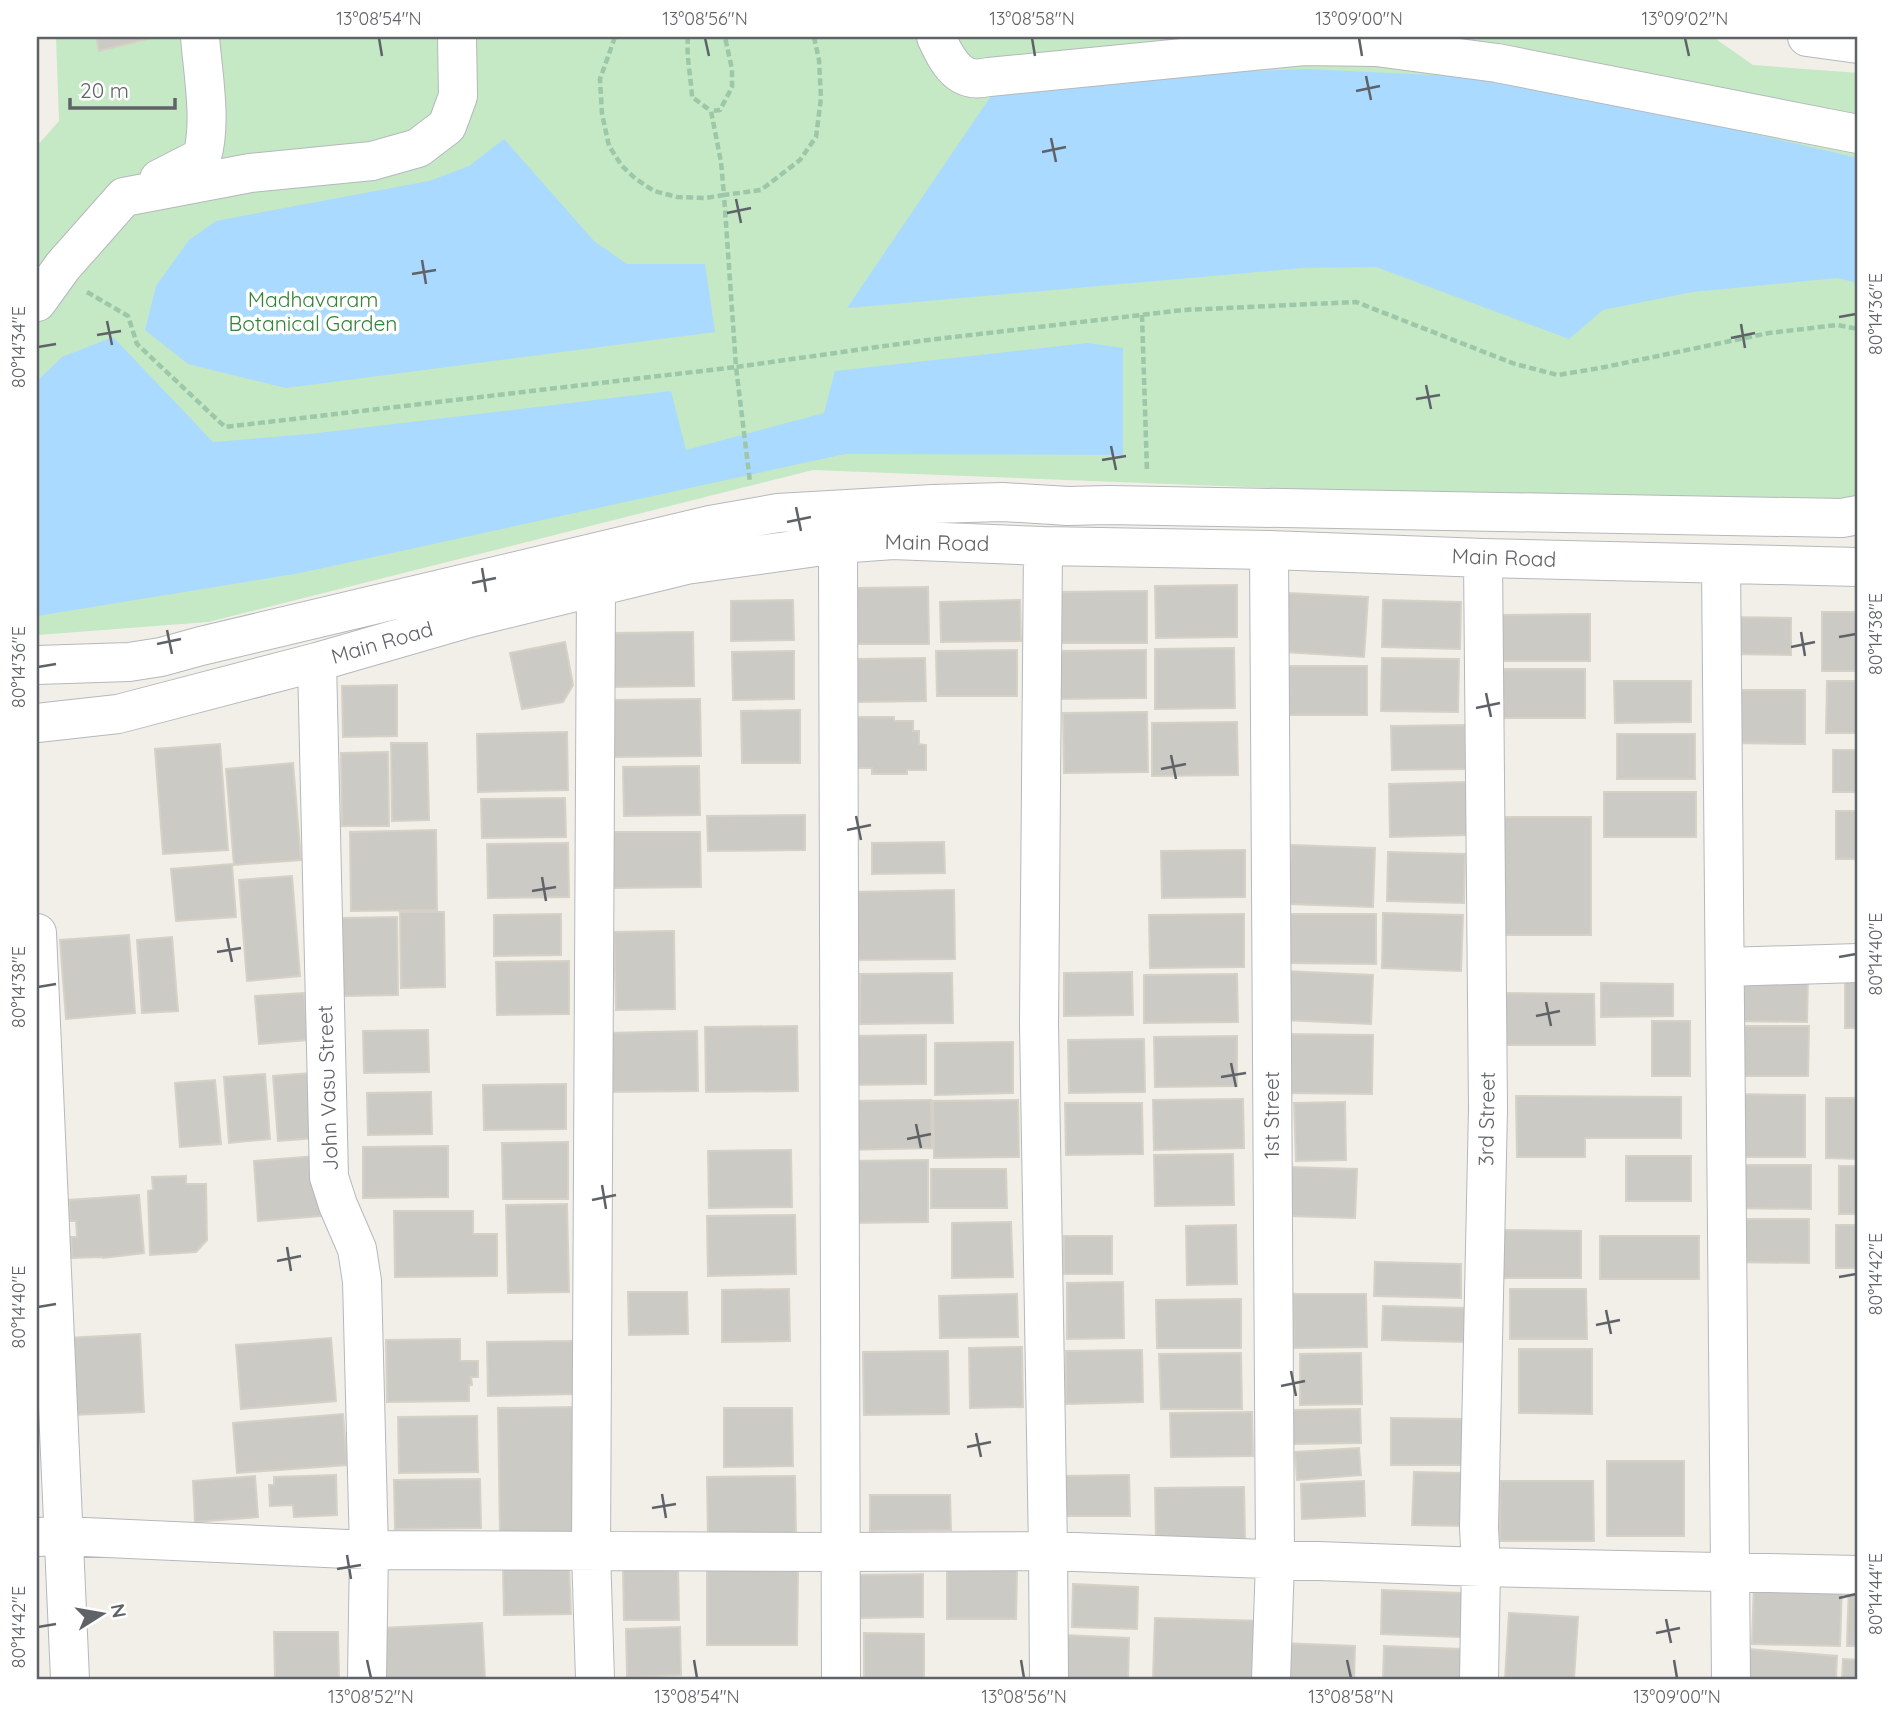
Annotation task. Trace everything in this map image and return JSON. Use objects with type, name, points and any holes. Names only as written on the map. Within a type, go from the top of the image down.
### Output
[{"type":"street","points":[[46,289],[124,197],[202,157],[207,126],[200,37]]},
{"type":"street","points":[[124,197],[250,173],[372,161],[418,148],[447,127],[458,96],[457,37]]},
{"type":"street","points":[[936,37],[944,55],[955,69],[970,78],[1304,46],[1376,47],[1497,63],[1858,134]]},
{"type":"street","points":[[1807,37],[1858,44]]},
{"type":"street","points":[[37,665],[129,662],[161,657],[214,642],[709,526],[778,513],[1003,502],[1068,506],[1828,518],[1858,515]]},
{"type":"street","name":"Main Road","points":[[37,723],[118,714],[317,662],[469,618],[686,565],[838,544],[893,540],[1858,567]]},
{"type":"street","points":[[838,544],[841,1679]]},
{"type":"street","points":[[1043,546],[1039,1024],[1049,1679]]},
{"type":"street","name":"1st Street","points":[[1269,550],[1275,1561],[1271,1679]]},
{"type":"street","name":"3rd Street","points":[[1479,1679],[1479,1527],[1488,1110],[1483,558]]},
{"type":"street","points":[[1721,564],[1731,1679]]},
{"type":"street","points":[[595,1679],[591,1551],[596,587]]},
{"type":"street","name":"John Vasu Street","points":[[317,662],[329,1177],[357,1248],[362,1280],[369,1550],[368,1679]]},
{"type":"street","points":[[37,933],[50,1536],[69,1679]]},
{"type":"street","points":[[1725,967],[1858,963]]},
{"type":"street","points":[[50,1536],[369,1550],[1048,1551],[1481,1567],[1858,1574]]},
{"type":"path","points":[[615,37],[600,79],[602,114],[609,146],[622,166],[654,191],[677,197],[706,198],[761,190],[800,160],[816,137],[821,98],[819,60],[814,37]]},
{"type":"path","points":[[688,37],[692,97],[711,111],[721,162],[736,366],[754,517]]},
{"type":"path","points":[[711,111],[720,110],[733,87],[725,37]]},
{"type":"path","points":[[46,289],[128,316],[138,345],[225,426],[1183,310],[1356,302],[1505,360],[1558,375],[1769,333],[1837,325],[1858,329]]},
{"type":"path","points":[[1142,315],[1149,506]]},
{"type":"green space","name":"Madhavaram Botanical Garden","points":[[56,37],[1713,37],[1753,65],[1858,73],[1858,511],[813,470],[208,622],[37,635],[37,146],[59,121]]},
{"type":"water","points":[[1307,69],[1517,79],[1858,158],[1858,283],[1837,278],[1693,292],[1603,310],[1569,339],[1376,267],[1303,268],[847,308],[993,93],[1139,75]]},
{"type":"water","points":[[504,139],[594,241],[627,264],[705,264],[715,332],[286,388],[188,364],[145,330],[156,286],[189,240],[216,221],[429,181],[469,166]]},
{"type":"water","points":[[113,337],[213,442],[310,434],[671,391],[686,450],[824,413],[835,371],[1087,343],[1123,348],[1123,455],[845,454],[300,573],[37,616],[37,381],[62,357]]},
{"type":"building","points":[[96,37],[155,37],[99,51]]},
{"type":"building","points":[[1237,585],[1237,637],[1156,638],[1155,586]]},
{"type":"building","points":[[928,587],[929,644],[854,644],[853,588]]},
{"type":"building","points":[[1147,591],[1147,643],[1058,643],[1056,592]]},
{"type":"building","points":[[1288,593],[1368,597],[1364,657],[1285,652]]},
{"type":"building","points":[[793,600],[794,640],[731,641],[731,601]]},
{"type":"building","points":[[1020,600],[1021,641],[941,642],[940,602]]},
{"type":"building","points":[[1383,600],[1461,602],[1460,649],[1382,647]]},
{"type":"building","points":[[1822,612],[1858,612],[1858,671],[1822,671]]},
{"type":"building","points":[[1590,614],[1590,661],[1503,661],[1502,615]]},
{"type":"building","points":[[1728,617],[1791,618],[1791,655],[1728,654]]},
{"type":"building","points":[[693,632],[694,686],[612,687],[611,633]]},
{"type":"building","points":[[565,642],[573,685],[563,702],[522,709],[510,653]]},
{"type":"building","points":[[1234,648],[1235,708],[1155,709],[1155,649]]},
{"type":"building","points":[[1017,650],[1017,696],[937,696],[936,651]]},
{"type":"building","points":[[1146,650],[1146,698],[1059,699],[1058,651]]},
{"type":"building","points":[[794,651],[794,699],[733,700],[732,652]]},
{"type":"building","points":[[925,658],[926,701],[856,702],[856,659]]},
{"type":"building","points":[[1382,658],[1459,659],[1458,712],[1381,711]]},
{"type":"building","points":[[1280,666],[1367,666],[1367,715],[1280,715]]},
{"type":"building","points":[[1502,669],[1585,669],[1585,718],[1503,718]]},
{"type":"building","points":[[1614,681],[1691,681],[1691,722],[1615,723]]},
{"type":"building","points":[[1827,681],[1858,681],[1858,733],[1826,733]]},
{"type":"building","points":[[397,685],[397,736],[343,737],[342,686]]},
{"type":"building","points":[[1731,690],[1805,690],[1805,744],[1730,743]]},
{"type":"building","points":[[700,699],[701,756],[614,757],[613,700]]},
{"type":"building","points":[[800,710],[800,763],[742,763],[741,711]]},
{"type":"building","points":[[1147,712],[1148,772],[1064,773],[1063,713]]},
{"type":"building","points":[[854,717],[894,717],[894,721],[913,721],[913,731],[919,731],[919,744],[926,745],[926,770],[907,770],[907,774],[872,774],[872,768],[855,768]]},
{"type":"building","points":[[1237,722],[1238,775],[1152,776],[1152,723]]},
{"type":"building","points":[[1465,725],[1466,769],[1392,770],[1391,726]]},
{"type":"building","points":[[567,732],[568,790],[478,792],[477,734]]},
{"type":"building","points":[[1617,734],[1695,734],[1695,779],[1617,779]]},
{"type":"building","points":[[391,743],[427,743],[429,820],[392,821]]},
{"type":"building","points":[[220,744],[228,850],[163,854],[155,749]]},
{"type":"building","points":[[1833,750],[1858,750],[1858,792],[1833,792]]},
{"type":"building","points":[[388,752],[389,826],[342,826],[341,753]]},
{"type":"building","points":[[293,763],[301,860],[234,865],[226,769]]},
{"type":"building","points":[[699,766],[700,815],[624,816],[623,767]]},
{"type":"building","points":[[1467,782],[1469,835],[1390,837],[1389,784]]},
{"type":"building","points":[[1604,792],[1696,792],[1696,837],[1604,837]]},
{"type":"building","points":[[565,798],[566,837],[482,838],[481,799]]},
{"type":"building","points":[[1836,811],[1858,811],[1858,859],[1836,859]]},
{"type":"building","points":[[805,815],[805,850],[708,851],[707,816]]},
{"type":"building","points":[[1499,817],[1591,817],[1591,935],[1499,935]]},
{"type":"building","points":[[436,830],[437,910],[351,911],[350,832]]},
{"type":"building","points":[[612,832],[700,832],[701,887],[613,888]]},
{"type":"building","points":[[944,842],[945,873],[872,874],[872,843]]},
{"type":"building","points":[[568,843],[569,897],[488,898],[487,844]]},
{"type":"building","points":[[1291,845],[1375,848],[1373,907],[1289,904]]},
{"type":"building","points":[[1245,850],[1245,897],[1162,898],[1161,851]]},
{"type":"building","points":[[1388,852],[1465,854],[1464,903],[1387,901]]},
{"type":"building","points":[[232,864],[236,917],[176,921],[171,869]]},
{"type":"building","points":[[292,876],[300,976],[247,981],[239,880]]},
{"type":"building","points":[[954,890],[955,959],[853,960],[852,892]]},
{"type":"building","points":[[400,912],[444,912],[445,987],[401,988]]},
{"type":"building","points":[[1383,913],[1463,915],[1461,971],[1382,968]]},
{"type":"building","points":[[561,914],[561,955],[494,956],[494,915]]},
{"type":"building","points":[[1244,914],[1244,967],[1150,968],[1149,915]]},
{"type":"building","points":[[1286,914],[1376,914],[1376,964],[1286,963]]},
{"type":"building","points":[[397,917],[398,995],[343,996],[342,918]]},
{"type":"building","points":[[674,931],[675,1009],[616,1010],[614,932]]},
{"type":"building","points":[[129,935],[135,1013],[66,1019],[60,940]]},
{"type":"building","points":[[172,937],[178,1011],[142,1013],[137,940]]},
{"type":"building","points":[[569,961],[569,1014],[497,1015],[496,962]]},
{"type":"building","points":[[1285,971],[1373,975],[1371,1024],[1283,1020]]},
{"type":"building","points":[[1132,972],[1133,1015],[1064,1016],[1064,973]]},
{"type":"building","points":[[952,973],[953,1023],[860,1024],[860,974]]},
{"type":"building","points":[[1237,974],[1238,1022],[1144,1023],[1144,975]]},
{"type":"building","points":[[1731,975],[1808,976],[1807,1022],[1730,1021]]},
{"type":"building","points":[[1845,977],[1858,977],[1858,1028],[1845,1028]]},
{"type":"building","points":[[1601,983],[1673,984],[1673,1016],[1601,1017]]},
{"type":"building","points":[[304,993],[308,1040],[259,1044],[255,996]]},
{"type":"building","points":[[1501,993],[1594,994],[1595,1045],[1501,1045]]},
{"type":"building","points":[[1652,1021],[1690,1021],[1690,1076],[1652,1076]]},
{"type":"building","points":[[797,1026],[798,1091],[706,1092],[705,1027]]},
{"type":"building","points":[[1738,1026],[1809,1026],[1808,1076],[1738,1076]]},
{"type":"building","points":[[428,1030],[429,1072],[364,1073],[363,1031]]},
{"type":"building","points":[[697,1031],[698,1091],[606,1092],[605,1033]]},
{"type":"building","points":[[1282,1034],[1373,1035],[1372,1094],[1281,1093]]},
{"type":"building","points":[[926,1035],[926,1084],[847,1085],[846,1036]]},
{"type":"building","points":[[1237,1036],[1237,1086],[1155,1087],[1154,1037]]},
{"type":"building","points":[[1144,1039],[1145,1092],[1069,1093],[1068,1040]]},
{"type":"building","points":[[1013,1042],[1013,1093],[935,1095],[935,1043]]},
{"type":"building","points":[[311,1073],[316,1138],[278,1141],[273,1076]]},
{"type":"building","points":[[265,1074],[270,1139],[229,1143],[224,1077]]},
{"type":"building","points":[[215,1080],[221,1144],[180,1147],[175,1083]]},
{"type":"building","points":[[566,1084],[566,1129],[484,1130],[483,1085]]},
{"type":"building","points":[[431,1092],[432,1134],[368,1135],[367,1093]]},
{"type":"building","points":[[1731,1094],[1805,1095],[1805,1157],[1731,1157]]},
{"type":"building","points":[[1516,1096],[1681,1097],[1681,1138],[1585,1138],[1585,1157],[1517,1157]]},
{"type":"building","points":[[1826,1098],[1858,1098],[1858,1159],[1826,1158]]},
{"type":"building","points":[[1243,1099],[1244,1148],[1154,1150],[1153,1100]]},
{"type":"building","points":[[931,1100],[932,1148],[844,1150],[843,1101]]},
{"type":"building","points":[[1018,1100],[1019,1157],[934,1158],[933,1101]]},
{"type":"building","points":[[1345,1102],[1346,1160],[1296,1161],[1294,1103]]},
{"type":"building","points":[[1065,1103],[1142,1103],[1143,1154],[1066,1155]]},
{"type":"building","points":[[568,1142],[568,1199],[503,1199],[502,1143]]},
{"type":"building","points":[[448,1146],[448,1197],[363,1198],[363,1147]]},
{"type":"building","points":[[791,1150],[792,1207],[709,1208],[708,1151]]},
{"type":"building","points":[[1233,1154],[1234,1205],[1155,1206],[1154,1155]]},
{"type":"building","points":[[316,1156],[321,1216],[258,1221],[254,1161]]},
{"type":"building","points":[[1626,1156],[1691,1156],[1691,1201],[1626,1201]]},
{"type":"building","points":[[928,1160],[928,1222],[847,1223],[847,1161]]},
{"type":"building","points":[[1728,1165],[1811,1165],[1811,1209],[1728,1208]]},
{"type":"building","points":[[1839,1166],[1858,1166],[1858,1214],[1839,1214]]},
{"type":"building","points":[[1289,1167],[1357,1169],[1355,1218],[1288,1216]]},
{"type":"building","points":[[931,1169],[1006,1169],[1007,1208],[931,1208]]},
{"type":"building","points":[[186,1176],[186,1184],[206,1184],[207,1240],[196,1252],[150,1255],[148,1191],[153,1190],[152,1177]]},
{"type":"building","points":[[139,1195],[144,1253],[103,1258],[72,1258],[71,1237],[77,1237],[76,1221],[70,1221],[69,1200]]},
{"type":"building","points":[[567,1204],[569,1292],[508,1293],[506,1205]]},
{"type":"building","points":[[394,1211],[473,1211],[473,1234],[497,1234],[497,1276],[395,1277]]},
{"type":"building","points":[[795,1215],[796,1274],[708,1276],[707,1216]]},
{"type":"building","points":[[1730,1219],[1809,1219],[1809,1263],[1730,1262]]},
{"type":"building","points":[[1011,1222],[1013,1277],[952,1278],[952,1223]]},
{"type":"building","points":[[1236,1225],[1237,1284],[1187,1285],[1186,1226]]},
{"type":"building","points":[[1836,1225],[1858,1225],[1858,1268],[1836,1268]]},
{"type":"building","points":[[1503,1230],[1581,1231],[1581,1278],[1503,1278]]},
{"type":"building","points":[[1064,1236],[1112,1236],[1112,1274],[1064,1274]]},
{"type":"building","points":[[1600,1236],[1699,1236],[1699,1279],[1600,1279]]},
{"type":"building","points":[[1375,1262],[1461,1264],[1461,1298],[1374,1296]]},
{"type":"building","points":[[1123,1282],[1124,1338],[1067,1339],[1067,1283]]},
{"type":"building","points":[[789,1289],[790,1341],[722,1342],[722,1290]]},
{"type":"building","points":[[1510,1289],[1586,1289],[1587,1339],[1510,1339]]},
{"type":"building","points":[[628,1292],[687,1292],[688,1334],[629,1335]]},
{"type":"building","points":[[1017,1294],[1018,1337],[940,1338],[939,1296]]},
{"type":"building","points":[[1293,1294],[1366,1294],[1367,1347],[1294,1348]]},
{"type":"building","points":[[1241,1299],[1241,1348],[1157,1348],[1156,1300]]},
{"type":"building","points":[[1383,1306],[1468,1308],[1467,1342],[1382,1340]]},
{"type":"building","points":[[140,1334],[144,1412],[72,1415],[67,1338]]},
{"type":"building","points":[[331,1338],[336,1401],[241,1409],[236,1345]]},
{"type":"building","points":[[460,1339],[460,1361],[478,1361],[478,1377],[471,1377],[472,1385],[469,1385],[469,1401],[387,1402],[386,1340]]},
{"type":"building","points":[[575,1341],[576,1394],[488,1396],[487,1342]]},
{"type":"building","points":[[1022,1347],[1023,1407],[970,1408],[969,1348]]},
{"type":"building","points":[[1519,1349],[1592,1349],[1592,1414],[1519,1413]]},
{"type":"building","points":[[1142,1350],[1143,1402],[1066,1404],[1066,1351]]},
{"type":"building","points":[[948,1351],[949,1414],[864,1415],[863,1352]]},
{"type":"building","points":[[1241,1353],[1242,1409],[1161,1409],[1159,1354]]},
{"type":"building","points":[[1361,1353],[1362,1404],[1300,1405],[1300,1354]]},
{"type":"building","points":[[580,1407],[582,1534],[500,1535],[498,1408]]},
{"type":"building","points":[[724,1408],[792,1408],[793,1466],[724,1467]]},
{"type":"building","points":[[1360,1409],[1361,1443],[1293,1444],[1292,1410]]},
{"type":"building","points":[[1252,1412],[1253,1456],[1171,1457],[1170,1413]]},
{"type":"building","points":[[343,1414],[347,1465],[237,1473],[233,1423]]},
{"type":"building","points":[[477,1416],[478,1472],[399,1473],[398,1417]]},
{"type":"building","points":[[1391,1418],[1465,1419],[1465,1465],[1391,1465]]},
{"type":"building","points":[[1359,1448],[1361,1475],[1297,1480],[1295,1452]]},
{"type":"building","points":[[1607,1461],[1684,1461],[1684,1536],[1607,1536]]},
{"type":"building","points":[[1414,1472],[1464,1473],[1463,1526],[1412,1525]]},
{"type":"building","points":[[336,1475],[337,1515],[294,1517],[293,1505],[270,1506],[269,1485],[274,1485],[274,1477]]},
{"type":"building","points":[[1129,1475],[1130,1516],[1061,1516],[1061,1476]]},
{"type":"building","points":[[255,1476],[258,1517],[195,1522],[193,1481]]},
{"type":"building","points":[[795,1476],[796,1538],[708,1539],[707,1477]]},
{"type":"building","points":[[480,1479],[481,1528],[395,1529],[394,1480]]},
{"type":"building","points":[[1364,1481],[1365,1516],[1302,1519],[1301,1484]]},
{"type":"building","points":[[1500,1481],[1593,1481],[1594,1541],[1500,1541]]},
{"type":"building","points":[[1244,1487],[1245,1539],[1156,1540],[1155,1488]]},
{"type":"building","points":[[870,1495],[950,1495],[951,1530],[870,1531]]},
{"type":"building","points":[[569,1565],[571,1614],[504,1615],[503,1567]]},
{"type":"building","points":[[623,1566],[678,1566],[679,1620],[624,1620]]},
{"type":"building","points":[[707,1567],[798,1568],[797,1645],[707,1645]]},
{"type":"building","points":[[947,1570],[1017,1570],[1016,1619],[947,1619]]},
{"type":"building","points":[[923,1574],[923,1617],[860,1618],[859,1575]]},
{"type":"building","points":[[1754,1581],[1842,1583],[1840,1646],[1752,1644]]},
{"type":"building","points":[[1849,1583],[1858,1584],[1858,1646],[1847,1646]]},
{"type":"building","points":[[1073,1584],[1138,1587],[1137,1629],[1072,1627]]},
{"type":"building","points":[[1382,1590],[1462,1593],[1461,1637],[1381,1634]]},
{"type":"building","points":[[1509,1613],[1578,1617],[1574,1679],[1505,1679]]},
{"type":"building","points":[[1155,1618],[1264,1621],[1262,1679],[1153,1679]]},
{"type":"building","points":[[482,1623],[485,1679],[385,1679],[382,1628]]},
{"type":"building","points":[[680,1627],[681,1675],[627,1677],[626,1629]]},
{"type":"building","points":[[274,1632],[338,1632],[339,1679],[275,1679]]},
{"type":"building","points":[[864,1633],[924,1634],[924,1679],[864,1679]]},
{"type":"building","points":[[1062,1635],[1129,1638],[1128,1679],[1060,1679]]},
{"type":"building","points":[[1281,1643],[1355,1646],[1354,1679],[1280,1679]]},
{"type":"building","points":[[1384,1646],[1462,1649],[1461,1679],[1383,1679]]},
{"type":"building","points":[[1748,1649],[1837,1656],[1836,1679],[1745,1679]]},
{"type":"building","points":[[1843,1659],[1858,1660],[1858,1679],[1842,1679]]}]
